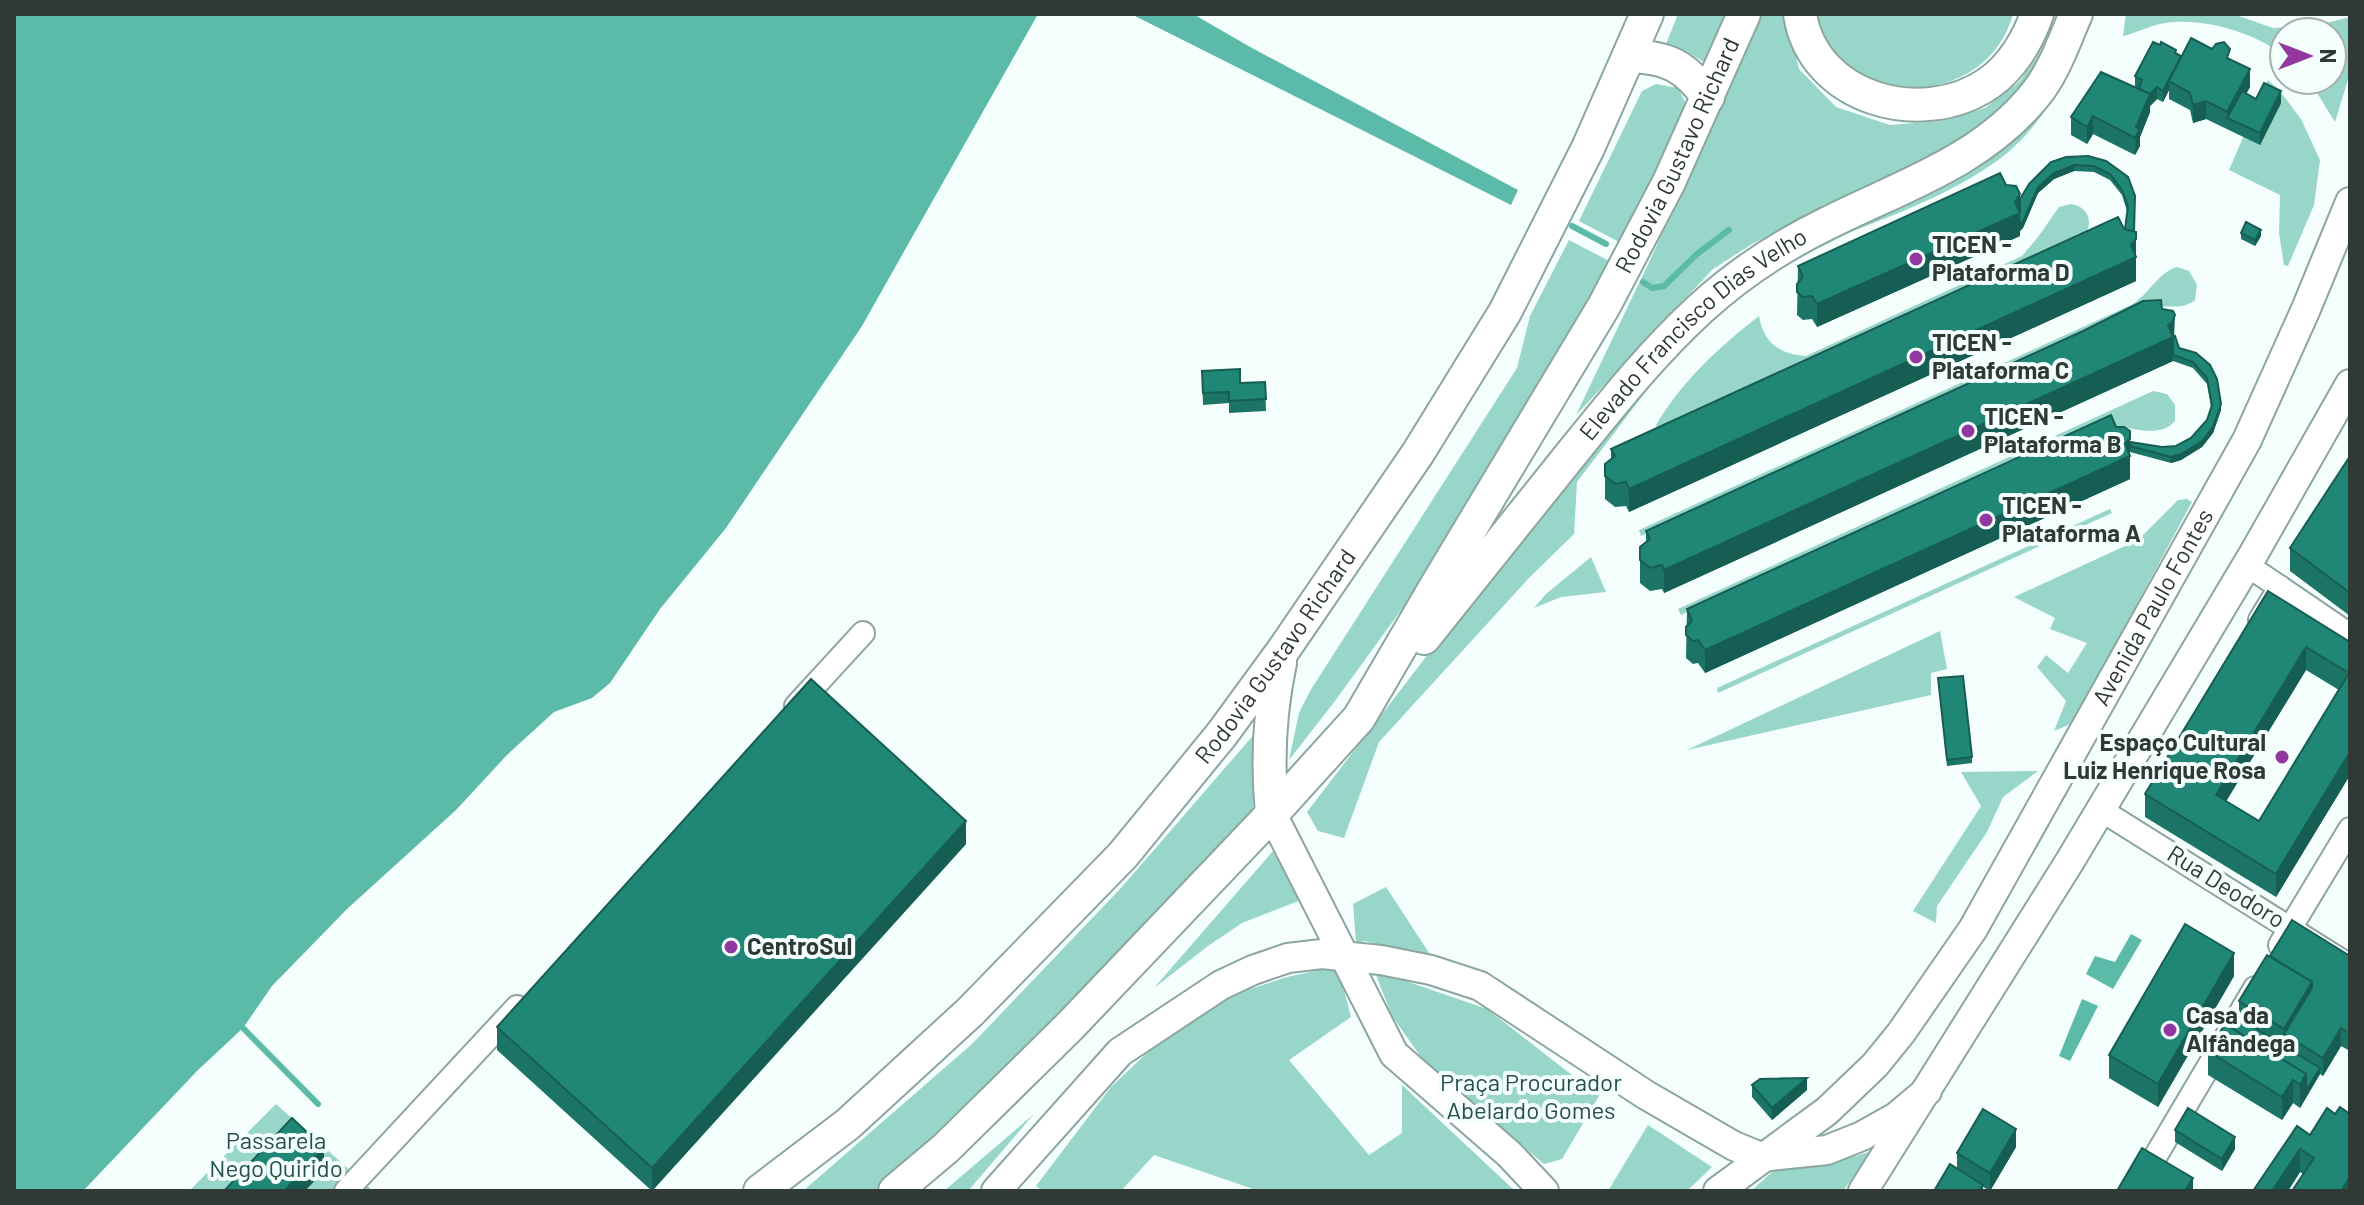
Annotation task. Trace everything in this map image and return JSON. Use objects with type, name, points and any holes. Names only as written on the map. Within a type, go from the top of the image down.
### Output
[{"type":"highway","points":[[1588,148],[1633,14]]},
{"type":"highway","name":"Rodovia Gustavo Richard","points":[[760,1191],[848,1124],[970,1012],[1123,855],[1222,734],[1418,453],[1505,312],[1588,148],[1647,14]]},
{"type":"highway","name":"Rodovia Gustavo Richard","points":[[895,1191],[946,1148],[1028,1069],[1272,814],[1359,718],[1604,306],[1669,182],[1744,14]]},
{"type":"highway","points":[[1800,14],[1810,48],[1834,78],[1865,95],[1921,104],[1954,99],[1990,82],[2005,69],[2029,37],[2037,14]]},
{"type":"highway","name":"Elevado Francisco Dias Velho","points":[[1359,718],[1662,345],[1701,308],[1754,266],[1827,223],[1947,167],[2012,121],[2037,93],[2055,62],[2076,14]]},
{"type":"highway","points":[[1629,56],[1653,57],[1675,64],[1694,78],[1708,97]]},
{"type":"highway","points":[[1272,814],[1268,774],[1269,733],[1273,692],[1282,652]]},
{"type":"main road","name":"Avenida Paulo Fontes","points":[[1718,1191],[1827,1111],[1875,1065],[1973,929],[2247,440],[2350,202]]},
{"type":"main road","points":[[1863,1191],[2101,810],[2247,565],[2350,384]]},
{"type":"main road","points":[[1272,814],[1394,1054],[1509,1154],[1544,1191]]},
{"type":"main road","points":[[996,1191],[1120,1052],[1221,985],[1288,958],[1322,954],[1343,954],[1431,970],[1480,986],[1646,1095],[1734,1146],[1761,1157],[1827,1150],[1862,1136],[1896,1117],[1927,1091]]},
{"type":"street","points":[[2247,565],[2350,635]]},
{"type":"street","points":[[2250,638],[2280,587]]},
{"type":"street","points":[[777,726],[863,633]]},
{"type":"street","name":"Rua Deodoro","points":[[2101,810],[2137,823],[2350,966]]},
{"type":"street","points":[[2140,1189],[2350,829]]},
{"type":"street","points":[[346,1191],[529,993]]},
{"type":"green space","points":[[1678,14],[1732,14],[1705,63],[1686,51],[1666,44]]},
{"type":"green space","points":[[1760,14],[1786,14],[1799,69],[1836,107],[1890,125],[1941,121],[1985,108],[2019,82],[2046,44],[2028,81],[2001,109],[1937,155],[1752,244],[1713,269],[1576,415],[1652,256]]},
{"type":"green space","points":[[1816,14],[2013,14],[2002,40],[1985,61],[1963,76],[1939,85],[1912,88],[1886,85],[1860,75],[1834,54]]},
{"type":"green space","points":[[2090,14],[2055,96],[2035,125],[2004,156],[1925,201],[1815,245],[1968,170],[2017,139],[2061,76]]},
{"type":"green space","points":[[2126,14],[2233,14],[2268,26],[2268,45],[2228,28],[2195,22],[2159,24],[2123,36]]},
{"type":"green space","points":[[2350,17],[2350,73],[2348,80]]},
{"type":"green space","points":[[2268,80],[2268,96],[2284,96],[2301,119],[2320,160],[2314,205],[2288,266],[2284,265],[2279,233],[2280,195],[2229,170]]},
{"type":"green space","points":[[1656,84],[1678,88],[1687,106],[1623,244],[1579,221],[1642,91]]},
{"type":"green space","points":[[2319,96],[2343,96],[2335,122]]},
{"type":"green space","points":[[2071,204],[2084,210],[2089,220],[2086,232],[2076,242],[2001,270],[1658,431],[1656,425],[1690,379],[1759,316],[1764,333],[1774,345],[1788,353],[1806,356],[2022,256],[2059,207]]},
{"type":"green space","points":[[1569,240],[1613,263],[1428,573],[1289,760],[1299,713],[1310,691],[1517,368],[1530,316]]},
{"type":"green space","points":[[2177,267],[2189,271],[2197,285],[2195,300],[2190,303],[2153,308],[2114,320],[1641,536],[1639,530],[2131,305],[2164,274]]},
{"type":"green space","points":[[1697,324],[1577,482],[1574,534],[1528,579],[1379,742],[1344,838],[1318,831],[1307,812],[1533,517]]},
{"type":"green space","points":[[2153,391],[2167,394],[2175,405],[2175,421],[2168,427],[2151,431],[2100,425],[1681,615],[1678,609]]},
{"type":"green space","points":[[2178,500],[2192,502],[2073,723],[2054,731],[2066,701],[2037,667],[2046,655],[2068,673],[2087,643],[2050,629],[2055,618],[2014,597],[2138,540]]},
{"type":"green space","points":[[2110,509],[2112,513],[1718,693],[1717,688]]},
{"type":"green space","points":[[1591,557],[1606,592],[1561,597],[1534,608],[1546,594]]},
{"type":"green space","points":[[1940,631],[1947,669],[1931,673],[1931,695],[1687,750]]},
{"type":"green space","points":[[1257,731],[1253,809],[1124,955],[976,1100],[874,1191],[803,1191],[972,1044],[1121,888]]},
{"type":"green space","points":[[2038,771],[2003,797],[1987,832],[1937,906],[1936,923],[1913,911],[1981,806],[1961,772]]},
{"type":"green space","points":[[1273,851],[1301,900],[1242,923],[1154,988]]},
{"type":"green space","points":[[1386,887],[1433,959],[1365,941],[1356,943],[1353,904]]},
{"type":"green space","points":[[1334,967],[1343,986],[1351,1017],[1289,1060],[1369,1155],[1402,1133],[1402,1085],[1515,1191],[1259,1191],[1154,1155],[1121,1191],[1043,1191],[1036,1186],[1111,1087],[1167,1034],[1238,993],[1287,977]]},
{"type":"green space","name":"Praça Procurador Abelardo Gomes","points":[[1374,970],[1487,1009],[1599,1096],[1562,1159],[1544,1164],[1426,1064],[1392,1016]]},
{"type":"green space","name":"Passarela Nego Quirido","points":[[276,1104],[373,1191],[189,1191]]},
{"type":"green space","points":[[1034,1114],[968,1191],[944,1191]]},
{"type":"green space","points":[[1648,1125],[1712,1167],[1687,1191],[1608,1191]]},
{"type":"green space","points":[[1872,1151],[1843,1191],[1751,1191],[1773,1171],[1836,1162]]},
{"type":"shaded area","points":[[14,14],[1038,14],[862,326],[726,528],[660,609],[610,683],[592,698],[554,712],[507,755],[456,810],[347,909],[272,986],[243,1028],[197,1071],[83,1191],[14,1191]]},
{"type":"shaded area","points":[[1131,14],[1193,14],[1518,190],[1511,205]]},
{"type":"shaded area","points":[[2131,934],[2142,940],[2113,989],[2086,974],[2095,956],[2115,962]]},
{"type":"shaded area","points":[[2082,999],[2098,1006],[2070,1061],[2059,1056]]},
{"type":"building","points":[[2191,38],[2212,49],[2224,42],[2230,49],[2227,58],[2250,69],[2227,112],[2206,101],[2193,105],[2190,93],[2169,81]]},
{"type":"building","points":[[2153,42],[2160,45],[2161,42],[2181,56],[2163,91],[2157,87],[2150,94],[2141,90],[2142,80],[2135,76]]},
{"type":"building","points":[[2101,72],[2150,94],[2136,127],[2140,129],[2135,138],[2093,116],[2087,127],[2071,117]]},
{"type":"building","points":[[2264,83],[2268,85],[2268,96],[2278,96],[2260,133],[2227,118],[2242,91],[2256,99]]},
{"type":"building","points":[[2088,156],[2106,161],[2128,177],[2135,196],[2134,232],[2125,229],[2128,206],[2122,190],[2110,174],[2094,166],[2074,165],[2054,173],[2038,187],[2020,225],[2020,199],[2029,184],[2051,162],[2066,157]]},
{"type":"building","points":[[2000,173],[2006,185],[2016,186],[2020,194],[2015,202],[2020,213],[1817,304],[1812,296],[1803,297],[1797,292],[1797,284],[1803,277],[1798,266]]},
{"type":"building","points":[[2118,217],[2124,229],[2136,232],[2136,239],[2131,245],[2136,257],[1629,489],[1626,482],[1615,484],[1605,476],[1605,464],[1615,456],[1611,449]]},
{"type":"building","points":[[2246,222],[2261,230],[2255,240],[2241,233]]},
{"type":"building","points":[[2161,300],[2162,309],[2173,311],[2175,315],[2168,325],[2173,337],[1664,570],[1662,565],[1650,568],[1640,560],[1640,547],[1650,539],[1646,531],[2143,301]]},
{"type":"building","points":[[2175,336],[2179,348],[2196,353],[2210,365],[2217,379],[2221,404],[2213,427],[2202,441],[2171,457],[2130,446],[2130,442],[2176,446],[2191,438],[2207,420],[2212,405],[2207,378],[2193,362],[2173,355]]},
{"type":"building","points":[[1240,369],[1240,383],[1265,382],[1266,399],[1229,401],[1229,392],[1203,393],[1202,371]]},
{"type":"building","points":[[2111,415],[2116,427],[2130,431],[2130,439],[2125,443],[2130,456],[1705,650],[1698,640],[1693,641],[1686,635],[1686,627],[1692,621],[1687,609]]},
{"type":"building","points":[[2350,456],[2350,593],[2290,548]]},
{"type":"building","points":[[2268,591],[2350,642],[2350,752],[2276,874],[2145,794]],"holes":[[[2306,647],[2349,673],[2259,821],[2216,795]]]},
{"type":"building","points":[[1963,676],[1972,757],[1947,760],[1938,678]]},
{"type":"building","name":"CentroSul","points":[[811,679],[966,821],[652,1168],[497,1027]]},
{"type":"building","points":[[2292,920],[2350,956],[2350,1034],[2341,1028],[2323,1058],[2284,1034],[2312,988],[2312,982],[2270,956]]},
{"type":"building","name":"Casa da Alfândega","points":[[2185,924],[2234,953],[2158,1084],[2109,1055]]},
{"type":"building","points":[[2267,955],[2312,982],[2284,1029],[2239,1001]]},
{"type":"building","points":[[2239,1018],[2320,1068],[2306,1091],[2306,1074],[2233,1029]]},
{"type":"building","points":[[2225,1024],[2306,1074],[2300,1085],[2293,1080],[2282,1097],[2208,1051]]},
{"type":"building","points":[[1807,1078],[1772,1108],[1752,1085],[1760,1079]]},
{"type":"building","points":[[2340,1107],[2350,1114],[2350,1177],[2341,1191],[2292,1191],[2314,1158],[2300,1149],[2272,1191],[2253,1191],[2297,1126],[2310,1135],[2327,1108],[2335,1114]]},
{"type":"building","points":[[2188,1108],[2235,1137],[2222,1159],[2175,1130]]},
{"type":"building","points":[[1983,1109],[2016,1129],[1990,1173],[1957,1153]]},
{"type":"building","points":[[292,1118],[324,1148],[284,1191],[224,1191]]},
{"type":"building","points":[[2142,1148],[2193,1178],[2185,1191],[2117,1191]]},
{"type":"building","points":[[1950,1164],[1983,1185],[1979,1191],[1934,1191]]},
{"type":"waterway","points":[[1572,226],[1606,244]]},
{"type":"waterway","points":[[1643,282],[1652,288],[1664,286],[1697,254],[1729,230]]},
{"type":"waterway","points":[[243,1028],[318,1104]]},
{"type":"place","name":"TICEN - Plataforma D","points":[[1916,259]]},
{"type":"place","name":"TICEN - Plataforma C","points":[[1916,357]]},
{"type":"place","name":"TICEN - Plataforma B","points":[[1968,431]]},
{"type":"place","name":"TICEN - Plataforma A","points":[[1986,520]]},
{"type":"place","name":"Espaço Cultural Luiz Henrique Rosa","points":[[2282,757]]},
{"type":"place","name":"CentroSul","points":[[731,947]]},
{"type":"place","name":"Casa da Alfândega","points":[[2170,1030]]}]
